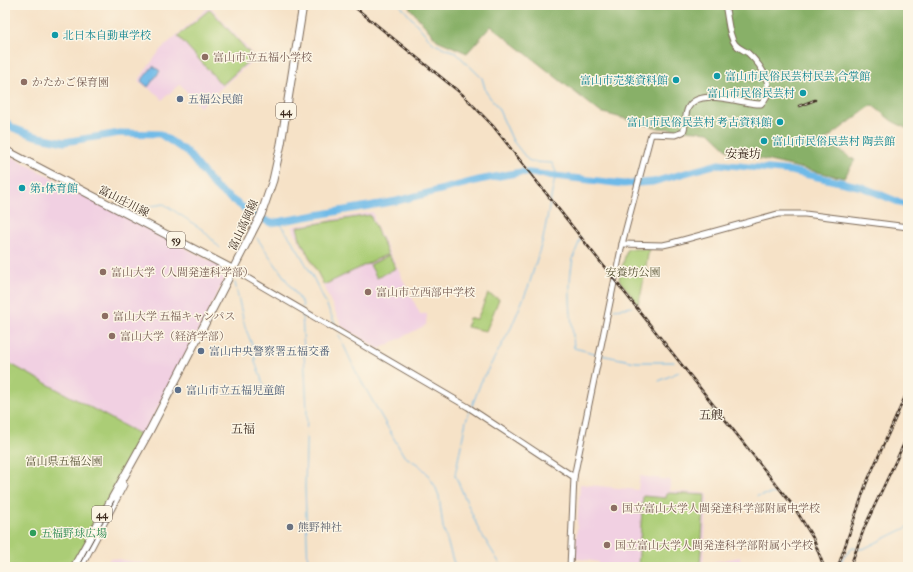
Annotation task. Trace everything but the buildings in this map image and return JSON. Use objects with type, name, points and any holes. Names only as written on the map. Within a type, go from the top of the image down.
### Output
[{"type":"main road","name":"富山高岡線","points":[[133,461],[234,270],[261,215],[273,180],[281,144],[303,5]]},
{"type":"main road","name":"富山庄川線","points":[[5,150],[113,208],[234,270]]},
{"type":"main road","name":"44","points":[[74,567],[115,490],[133,461]]},
{"type":"main road","name":"44","points":[[80,567],[117,498],[133,461]]},
{"type":"street","points":[[570,567],[574,476],[622,244],[651,134],[675,135],[683,132],[686,126],[688,108],[694,102],[714,97],[761,104],[765,100],[769,88],[763,72],[747,52],[739,49],[734,44],[725,5]]},
{"type":"street","points":[[622,244],[672,244],[778,214],[805,214],[908,227]]},
{"type":"street","points":[[234,270],[470,408],[574,476]]},
{"type":"shaded area","name":"富山市立五福小学校","points":[[210,6],[254,56],[254,59],[200,107],[180,84],[162,100],[158,95],[138,81],[161,49]]},
{"type":"shaded area","name":"富山大学 五福キャンパス","points":[[5,153],[229,271],[143,436],[5,361]]},
{"type":"shaded area","name":"富山市立西部中学校","points":[[373,212],[375,223],[420,314],[427,314],[426,325],[379,349],[342,326],[316,270],[294,232],[293,226]]},
{"type":"shaded area","points":[[640,476],[670,480],[670,491],[708,493],[703,564],[740,557],[742,567],[598,567],[598,562],[575,558],[580,484],[638,490]]},
{"type":"shaded area","points":[[110,558],[168,567],[106,567]]},
{"type":"green space","points":[[411,5],[908,5],[908,129],[892,121],[872,105],[824,141],[855,160],[844,178],[730,152],[709,132],[659,128],[600,112],[491,26],[467,53],[437,40],[409,7]]},
{"type":"green space","points":[[210,9],[253,57],[222,85],[178,36]]},
{"type":"green space","points":[[370,215],[388,254],[324,285],[300,239],[297,227]]},
{"type":"green space","name":"安養坊公園","points":[[627,249],[649,249],[638,304],[619,279]]},
{"type":"green space","points":[[389,255],[396,268],[377,278],[370,265]]},
{"type":"green space","points":[[488,294],[499,299],[486,331],[467,327],[469,318],[477,319]]},
{"type":"green space","name":"富山県五福公園","points":[[5,361],[143,436],[73,567],[5,567]]},
{"type":"green space","points":[[715,411],[720,419],[707,421],[706,412]]},
{"type":"green space","points":[[667,493],[705,495],[700,565],[694,567],[638,567],[643,496],[666,498]]},
{"type":"water","points":[[153,66],[160,71],[148,87],[141,81]]},
{"type":"waterway","points":[[400,5],[434,44],[455,52],[482,78],[486,92],[498,108],[513,141],[528,160],[533,162],[552,163],[556,172],[543,239],[529,285],[511,328],[481,382],[472,406]]},
{"type":"waterway","points":[[5,121],[13,128],[35,136],[64,142],[120,133],[160,134],[187,152],[216,188],[252,214],[271,223],[397,201],[479,180],[521,172],[624,184],[653,182],[718,164],[791,171],[862,187],[908,206]]},
{"type":"waterway","points":[[126,210],[164,204],[203,230],[220,248]]},
{"type":"waterway","points":[[278,222],[302,257],[336,326]]},
{"type":"waterway","points":[[257,238],[303,304],[302,307]]},
{"type":"waterway","points":[[581,238],[573,257],[570,285],[570,306],[574,348],[598,354]]},
{"type":"waterway","points":[[235,283],[245,327],[255,352],[255,362],[268,396]]},
{"type":"waterway","points":[[614,309],[632,307]]},
{"type":"waterway","points":[[302,313],[307,410],[305,487],[308,567]]},
{"type":"waterway","points":[[339,335],[356,372],[404,456],[419,465],[427,473],[435,486],[439,496],[443,527],[455,567]]},
{"type":"waterway","points":[[601,355],[636,362],[674,362]]},
{"type":"waterway","points":[[659,381],[681,371]]},
{"type":"waterway","points":[[470,411],[466,421],[455,475],[479,530],[502,567]]},
{"type":"waterway","points":[[757,496],[776,493]]},
{"type":"waterway","points":[[835,567],[852,548],[863,549],[908,527]]},
{"type":"tram line","points":[[78,567],[114,501]]},
{"type":"railway","points":[[352,5],[463,95],[493,126],[794,507],[813,538],[824,567]]},
{"type":"railway","points":[[799,106],[815,100]]},
{"type":"railway","points":[[838,567],[866,484],[908,390]]},
{"type":"railway","points":[[850,567],[865,526],[908,435]]},
{"type":"place","name":"北日本自動車学校","points":[[55,35]]},
{"type":"place","name":"富山市立五福小学校","points":[[205,57]]},
{"type":"place","name":"富山市民俗民芸村民芸 合掌館","points":[[717,76]]},
{"type":"place","name":"富山市売薬資料館","points":[[676,80]]},
{"type":"place","name":"かたかご保育園","points":[[24,82]]},
{"type":"place","name":"富山市民俗民芸村","points":[[803,93]]},
{"type":"place","name":"五福公民館","points":[[180,99]]},
{"type":"place","name":"富山市民俗民芸村 考古資料館","points":[[780,122]]},
{"type":"place","name":"富山市民俗民芸村 陶芸館","points":[[764,141]]},
{"type":"place","name":"第1体育館","points":[[22,188]]},
{"type":"place","name":"富山大学（人間発達科学部）","points":[[103,272]]},
{"type":"place","name":"富山市立西部中学校","points":[[368,292]]},
{"type":"place","name":"富山大学 五福キャンパス","points":[[105,316]]},
{"type":"place","name":"富山大学（経済学部）","points":[[112,336]]},
{"type":"place","name":"富山中央警察署五福交番","points":[[201,351]]},
{"type":"place","name":"富山市立五福児童館","points":[[178,390]]},
{"type":"place","name":"国立富山大学人間発達科学部附属中学校","points":[[614,508]]},
{"type":"place","name":"熊野神社","points":[[290,527]]},
{"type":"place","name":"五福野球広場","points":[[33,533]]},
{"type":"place","name":"国立富山大学人間発達科学部附属小学校","points":[[607,545]]},
{"type":"district","name":"安養坊","points":[[743,154]]},
{"type":"district","name":"五艘","points":[[711,415]]},
{"type":"district","name":"五福","points":[[243,429]]}]
